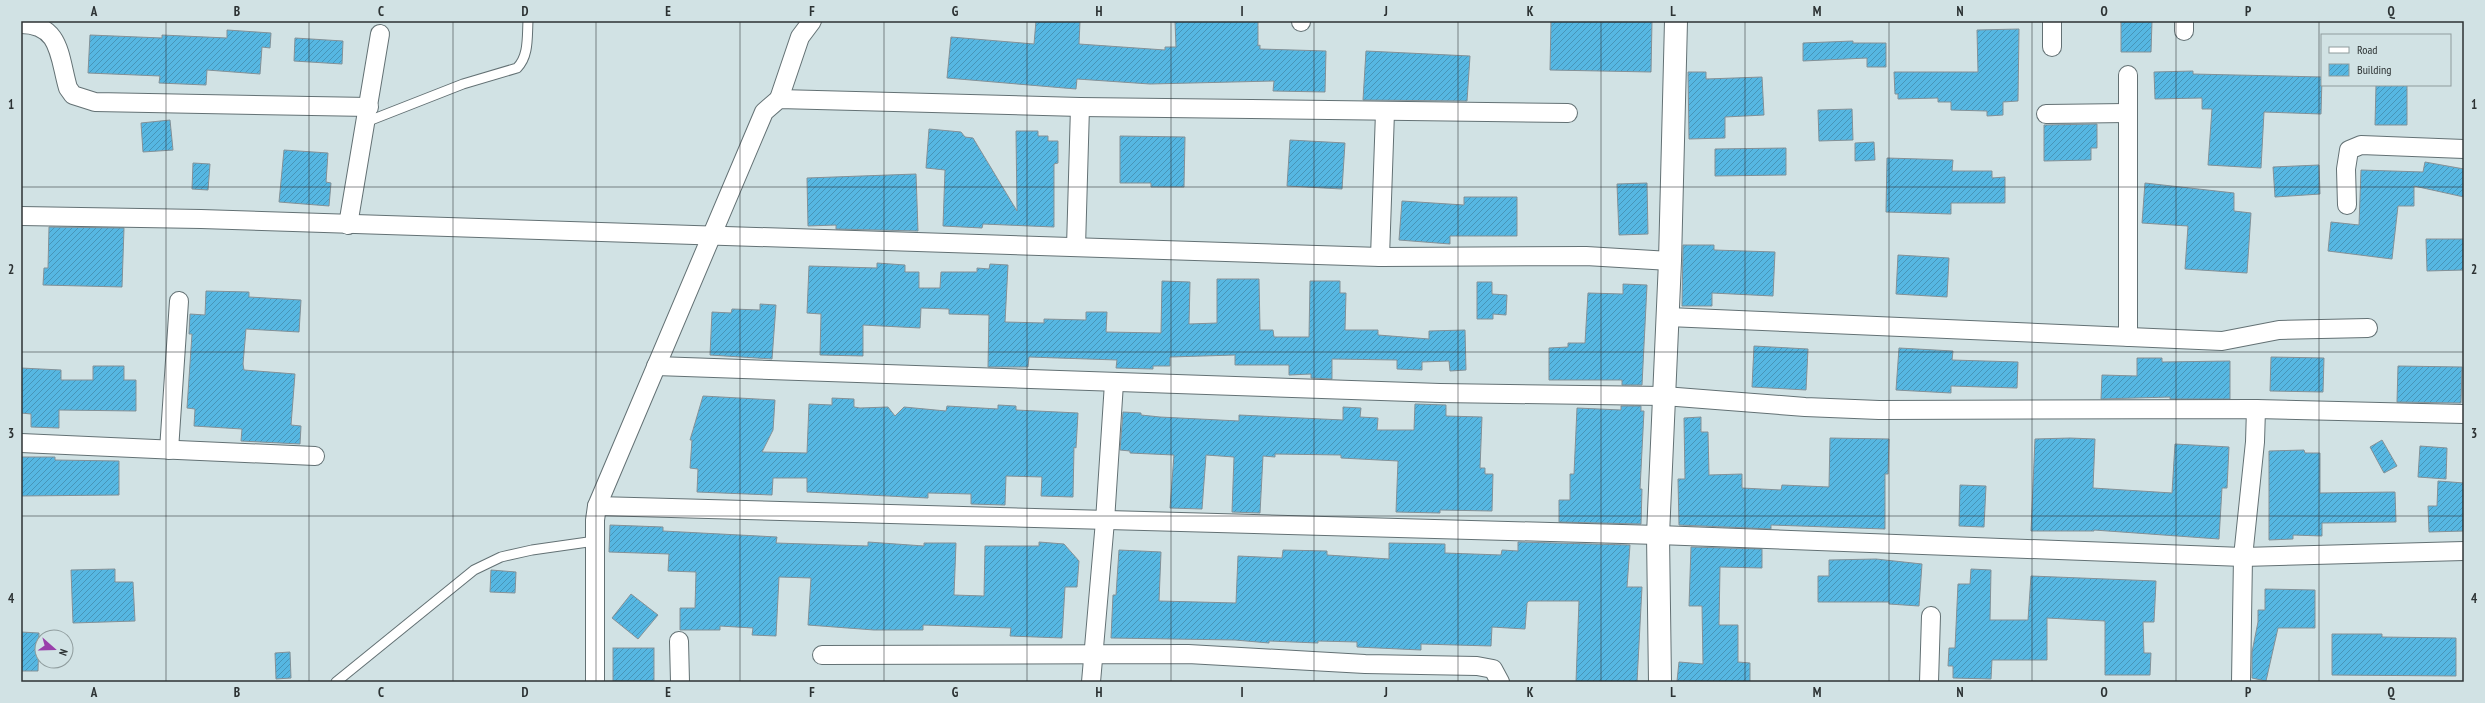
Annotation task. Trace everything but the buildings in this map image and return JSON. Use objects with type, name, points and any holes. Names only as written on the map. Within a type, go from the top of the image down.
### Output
[{"type":"street","points":[[595,682],[595,541],[597,506],[713,236],[764,112],[779,99],[800,37],[812,21]]},
{"type":"street","points":[[1660,682],[1658,536],[1670,261],[1676,21]]},
{"type":"street","points":[[2052,21],[2052,47]]},
{"type":"street","points":[[21,24],[35,24],[53,36],[68,88],[73,95],[95,102],[367,115]]},
{"type":"street","points":[[348,225],[380,34]]},
{"type":"street","points":[[2128,75],[2128,337]]},
{"type":"street","points":[[779,99],[1080,107],[1385,112],[1568,113]]},
{"type":"street","points":[[1076,247],[1080,107]]},
{"type":"street","points":[[1380,257],[1385,112]]},
{"type":"street","points":[[2046,114],[2127,113]]},
{"type":"street","points":[[2348,205],[2346,169],[2349,150],[2361,145],[2464,149]]},
{"type":"street","points":[[21,216],[193,219],[1380,257],[1586,256],[1670,261]]},
{"type":"street","points":[[169,450],[179,301]]},
{"type":"street","points":[[1668,317],[2222,341],[2279,330],[2368,328]]},
{"type":"street","points":[[656,366],[1114,383],[1440,393],[1664,396],[1805,407],[1879,410],[2256,409],[2464,414]]},
{"type":"street","points":[[1091,682],[1092,654],[1105,521],[1114,383]]},
{"type":"street","points":[[2241,682],[2243,557],[2256,409]]},
{"type":"street","points":[[21,443],[315,456]]},
{"type":"street","points":[[597,506],[1658,536],[2243,557],[2464,551]]},
{"type":"street","points":[[1929,682],[1931,616]]},
{"type":"street","points":[[679,642],[680,682]]},
{"type":"street","points":[[822,655],[1188,654],[1365,664],[1477,666],[1493,669],[1500,682]]},
{"type":"lane","points":[[367,115],[517,68],[523,62],[526,54],[528,21]]},
{"type":"lane","points":[[336,682],[474,570],[501,557],[532,550],[595,541]]}]
